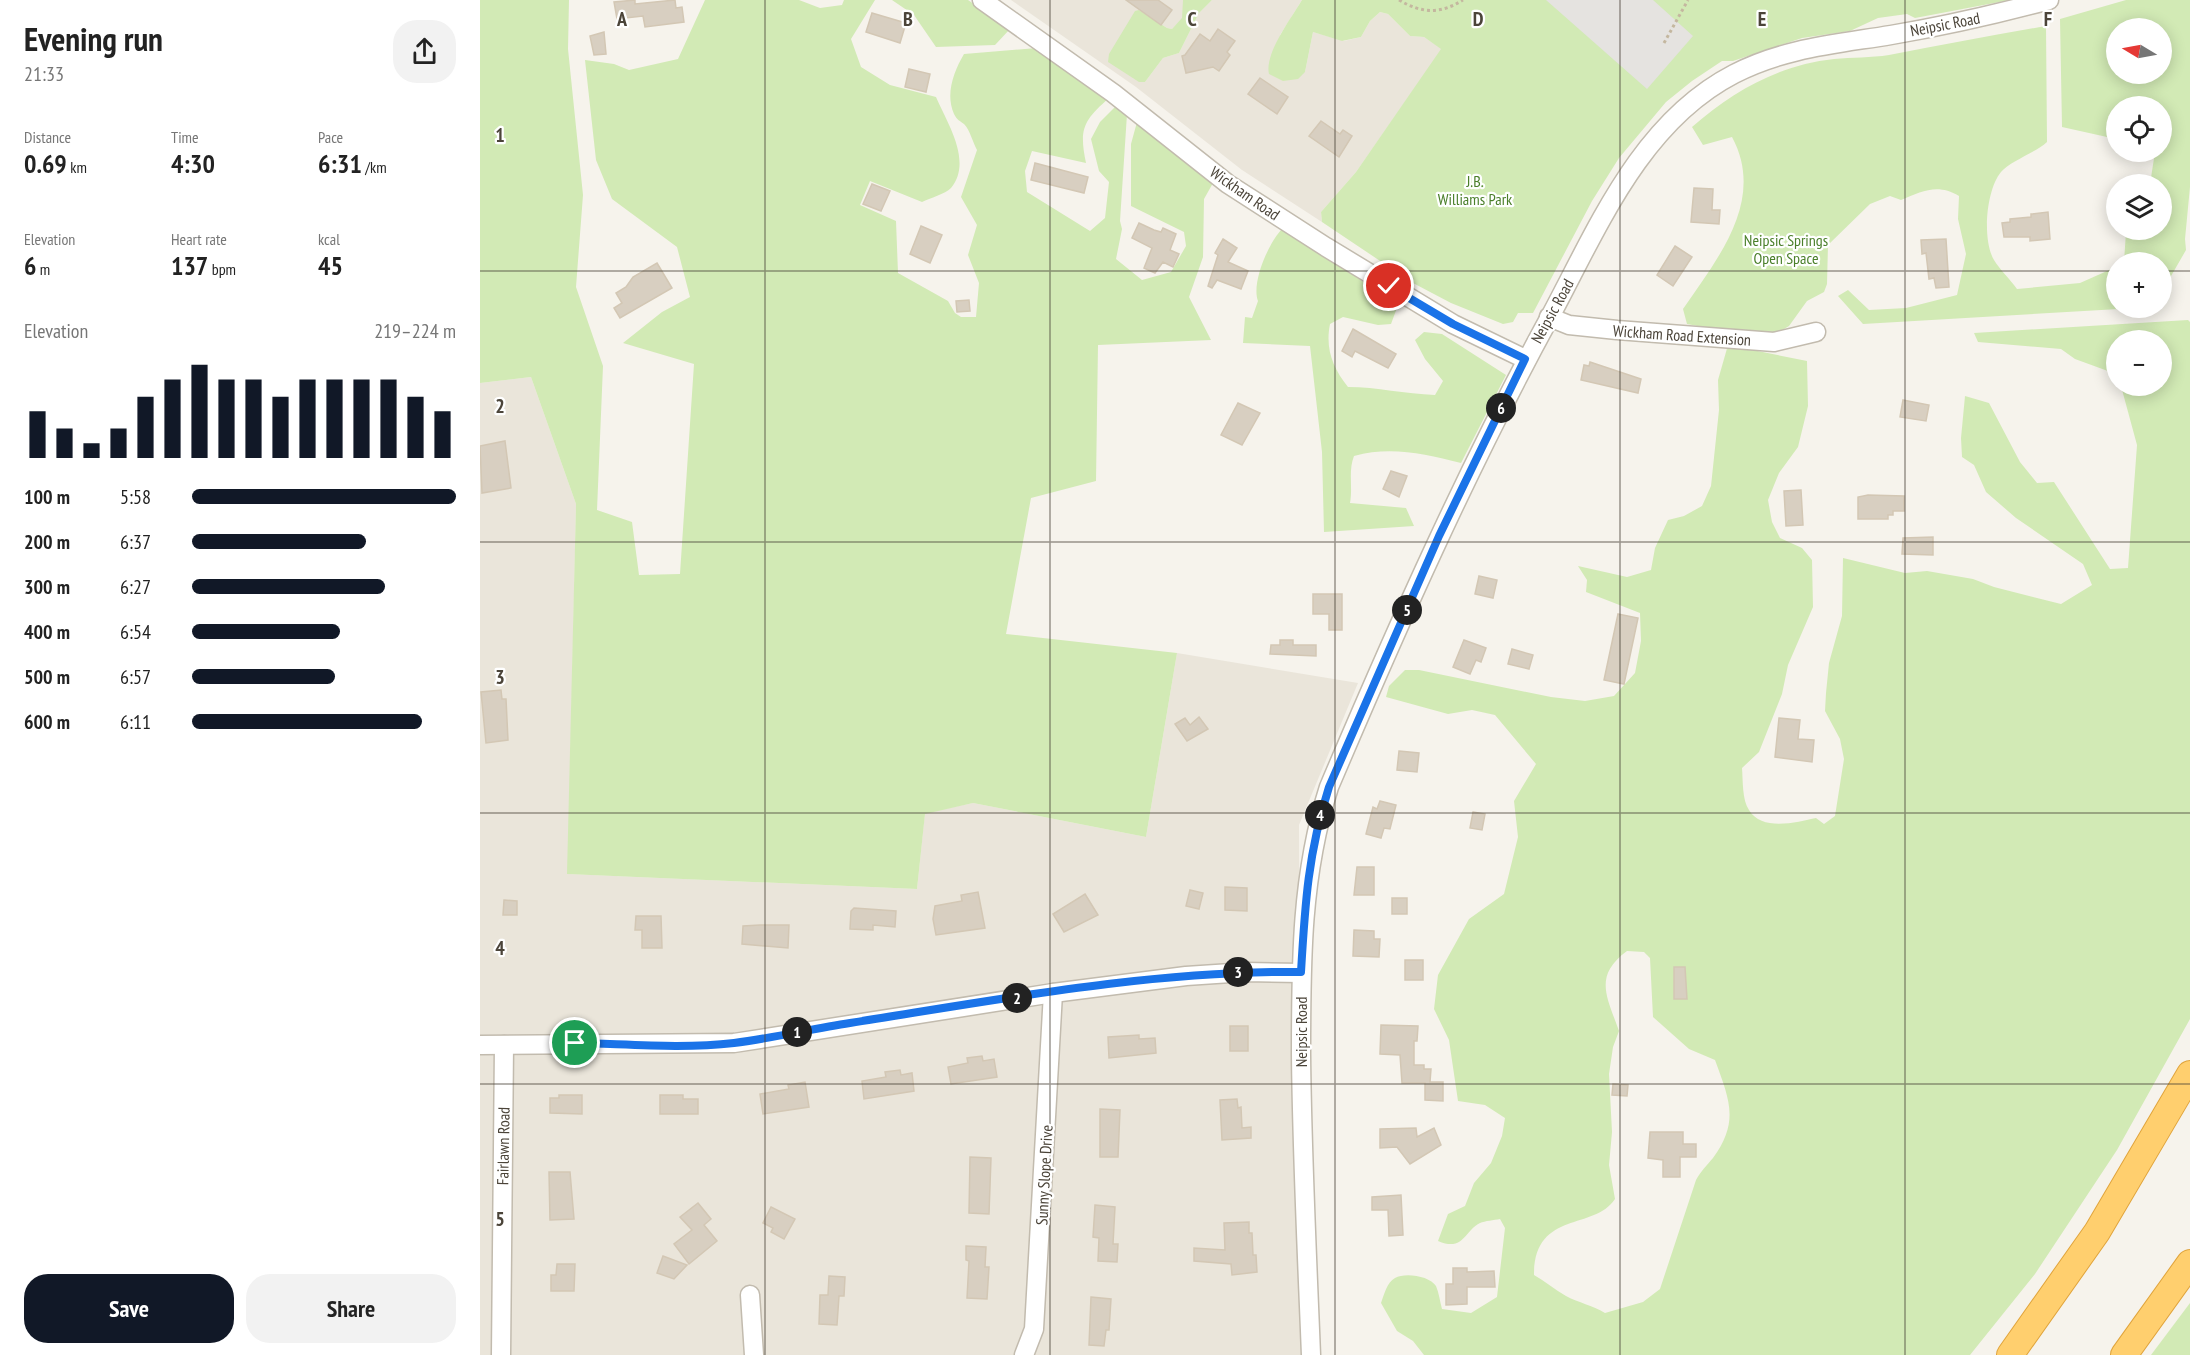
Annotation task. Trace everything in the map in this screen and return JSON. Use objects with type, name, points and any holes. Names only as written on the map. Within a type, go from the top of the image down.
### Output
[{"type":"highway","points":[[2010,1355],[2101,1225],[2190,1074]]},
{"type":"highway","points":[[2124,1355],[2190,1263]]},
{"type":"street","name":"Wickham Road","points":[[982,0],[1113,93],[1228,184],[1453,324],[1525,359]]},
{"type":"street","name":"Neipsic Road","points":[[1311,1355],[1302,1153],[1301,972],[1308,865],[1316,829],[1329,787],[1434,546],[1525,359],[1606,210],[1624,182],[1676,117],[1715,86],[1763,61],[1790,52],[1980,18],[2049,0]]},
{"type":"street","name":"Wickham Road Extension","points":[[1549,317],[1569,325],[1774,342],[1816,332]]},
{"type":"street","points":[[480,1046],[575,1043],[693,1045],[734,1043],[1053,993],[1186,976],[1246,972],[1301,972]]},
{"type":"street","name":"Sunny Slope Drive","points":[[1024,1355],[1034,1329],[1053,993]]},
{"type":"street","name":"Fairlawn Road","points":[[501,1355],[504,1045]]},
{"type":"street","points":[[750,1295],[754,1355]]},
{"type":"path","points":[[1399,0],[1411,7],[1429,12],[1443,11],[1463,0]]},
{"type":"path","points":[[1664,43],[1688,0]]},
{"type":"shaded area","points":[[1011,0],[1183,0],[1183,18],[1172,29],[1139,10],[1145,82],[1163,58],[1179,53],[1199,13],[1212,0],[1302,0],[1280,35],[1305,72],[1313,32],[1344,41],[1361,37],[1370,21],[1380,12],[1388,14],[1410,36],[1424,37],[1442,49],[1356,172],[1321,212],[1322,222],[1242,170],[1136,87]]},
{"type":"shaded area","points":[[1546,0],[1653,0],[1693,36],[1647,89]]},
{"type":"shaded area","points":[[531,377],[576,504],[568,874],[917,889],[925,813],[973,803],[1146,837],[1177,653],[1358,683],[1299,825],[1301,1355],[480,1355],[480,383]]},
{"type":"green space","points":[[480,0],[569,0],[568,49],[583,195],[576,287],[603,366],[597,510],[632,522],[639,575],[680,574],[694,364],[623,343],[662,312],[690,297],[677,247],[612,199],[596,160],[585,60],[614,64],[629,70],[678,59],[705,0],[799,0],[820,8],[842,5],[844,0],[875,0],[851,39],[861,67],[890,85],[936,97],[956,142],[959,166],[957,177],[951,188],[922,202],[870,181],[860,205],[896,221],[898,273],[948,301],[955,313],[961,317],[976,317],[979,283],[968,255],[977,225],[961,197],[977,150],[970,133],[954,114],[950,99],[954,75],[964,54],[1037,48],[1109,98],[1093,113],[1085,126],[1083,142],[1086,163],[1032,151],[1025,171],[1027,192],[1090,231],[1105,218],[1109,182],[1099,171],[1091,139],[1100,122],[1116,106],[1127,114],[1120,221],[1122,229],[1116,259],[1142,280],[1171,272],[1186,246],[1184,232],[1131,206],[1131,144],[1137,122],[1213,183],[1204,199],[1203,257],[1189,297],[1211,340],[1098,345],[1096,481],[1031,498],[1006,634],[1177,653],[1146,837],[973,803],[925,814],[917,889],[567,874],[576,504],[531,377],[480,383]]},
{"type":"green space","points":[[892,0],[968,0],[1010,29],[995,45],[936,47],[914,15]]},
{"type":"green space","points":[[1183,0],[1212,0],[1199,13],[1179,53],[1163,58],[1145,82],[1139,82],[1108,62],[1109,54],[1135,11],[1139,10],[1172,29],[1182,18]]},
{"type":"green space","name":"J.B. Williams Park","points":[[1302,0],[2010,0],[1915,18],[1907,14],[1878,18],[1850,31],[1802,38],[1733,61],[1722,61],[1666,102],[1619,158],[1592,201],[1533,313],[1518,313],[1513,322],[1503,324],[1451,303],[1413,283],[1322,222],[1321,212],[1356,172],[1441,49],[1424,37],[1410,36],[1388,14],[1380,12],[1370,21],[1361,37],[1342,41],[1313,32],[1305,72],[1298,79],[1283,81],[1269,74],[1271,56],[1280,36]]},
{"type":"green space","points":[[2126,0],[2190,0],[2190,187],[2186,250],[2172,274],[2172,252],[2125,252],[2125,240],[2172,240],[2172,174],[2152,174],[2153,162],[2172,162],[2172,96],[2106,96],[2106,137],[2062,127],[2060,19]]},
{"type":"green space","name":"Neipsic Springs Open Space","points":[[2046,26],[2047,142],[2005,168],[1996,180],[1987,215],[1990,251],[1996,264],[2017,289],[2080,283],[2106,271],[2106,310],[1863,324],[1838,296],[1848,290],[1869,310],[1906,308],[1957,295],[1966,254],[1958,219],[1959,196],[1937,189],[1923,191],[1901,200],[1890,196],[1870,204],[1828,245],[1827,284],[1824,292],[1807,301],[1789,326],[1779,332],[1746,335],[1687,324],[1683,309],[1723,249],[1741,206],[1744,183],[1741,160],[1732,137],[1703,145],[1692,127],[1740,91],[1794,67],[1834,59],[1889,55]]},
{"type":"green space","points":[[1283,228],[1398,305],[1391,324],[1378,325],[1343,317],[1330,324],[1329,342],[1332,358],[1338,373],[1348,387],[1435,395],[1443,381],[1425,359],[1415,340],[1424,332],[1442,334],[1506,375],[1461,463],[1421,454],[1394,451],[1354,456],[1351,467],[1350,503],[1406,508],[1414,526],[1324,532],[1322,452],[1310,346],[1243,343],[1245,317],[1252,318],[1258,301],[1256,293],[1259,273],[1272,242]]},
{"type":"green space","points":[[2188,320],[2190,322],[2190,1019],[2117,1150],[2035,1274],[1970,1355],[1424,1355],[1413,1341],[1397,1331],[1381,1303],[1392,1280],[1399,1276],[1423,1277],[1436,1286],[1442,1309],[1471,1313],[1497,1297],[1505,1228],[1500,1219],[1480,1223],[1463,1239],[1453,1244],[1438,1241],[1448,1214],[1465,1206],[1474,1183],[1491,1163],[1502,1136],[1505,1118],[1485,1105],[1458,1101],[1449,1040],[1434,1009],[1438,975],[1469,919],[1504,894],[1518,837],[1514,801],[1536,764],[1495,715],[1472,710],[1448,714],[1386,697],[1389,686],[1405,670],[1419,670],[1551,697],[1585,701],[1614,696],[1635,673],[1641,641],[1640,613],[1586,592],[1587,580],[1578,566],[1627,577],[1651,570],[1655,548],[1668,520],[1684,516],[1702,506],[1711,486],[1719,410],[1718,380],[1728,345],[1807,361],[1808,406],[1798,447],[1779,473],[1768,500],[1772,522],[1780,538],[1802,548],[1812,560],[1813,607],[1788,665],[1782,694],[1759,752],[1742,768],[1745,801],[1755,817],[1762,821],[1780,824],[1816,818],[1824,824],[1835,816],[1844,759],[1840,739],[1825,711],[1829,663],[1842,616],[1843,558],[1905,573],[1927,571],[1973,579],[1994,587],[2061,604],[2092,585],[2083,564],[2016,518],[1986,492],[1974,465],[1962,457],[1961,438],[1965,396],[1989,403],[2020,462],[2037,483],[2054,482],[2110,569],[2128,568],[2137,445],[2124,396],[2172,396],[2172,330],[2106,330],[2106,370],[2075,359],[2061,349],[1978,342],[1974,333]],"holes":[[[1627,951],[1644,952],[1650,958],[1653,1017],[1689,1049],[1715,1060],[1728,1098],[1729,1121],[1727,1133],[1721,1145],[1696,1180],[1660,1289],[1643,1302],[1605,1313],[1566,1296],[1534,1275],[1537,1254],[1544,1240],[1554,1231],[1605,1209],[1615,1199],[1609,1165],[1612,1132],[1609,1074],[1613,1047],[1619,1031],[1607,997],[1606,978],[1616,960]]]},
{"type":"green space","points":[[2190,1303],[2190,1355],[2151,1355]]},
{"type":"building","points":[[635,0],[635,4],[675,0],[676,8],[682,7],[684,22],[645,27],[643,16],[617,19],[614,2]]},
{"type":"building","points":[[1126,0],[1158,0],[1172,10],[1161,25]]},
{"type":"building","points":[[872,13],[906,23],[900,43],[866,32]]},
{"type":"building","points":[[1218,29],[1235,41],[1227,52],[1230,55],[1219,71],[1213,67],[1186,73],[1182,56],[1200,34],[1210,41]]},
{"type":"building","points":[[604,32],[606,54],[594,55],[590,36]]},
{"type":"building","points":[[909,69],[930,74],[926,92],[905,87]]},
{"type":"building","points":[[1260,78],[1288,97],[1277,114],[1248,94]]},
{"type":"building","points":[[1321,121],[1340,134],[1343,130],[1352,136],[1339,157],[1309,136]]},
{"type":"building","points":[[1035,163],[1088,177],[1084,193],[1031,180]]},
{"type":"building","points":[[872,184],[890,191],[881,211],[863,204]]},
{"type":"building","points":[[1694,188],[1713,189],[1712,210],[1720,210],[1719,224],[1691,222]]},
{"type":"building","points":[[2048,212],[2050,239],[2030,241],[2030,237],[2004,237],[2002,223],[2010,222],[2010,219],[2031,217],[2031,214]]},
{"type":"building","points":[[1139,223],[1154,230],[1161,232],[1163,228],[1176,234],[1170,250],[1179,254],[1173,267],[1163,262],[1155,273],[1144,268],[1152,248],[1132,238]]},
{"type":"building","points":[[921,226],[942,235],[930,263],[910,254]]},
{"type":"building","points":[[1223,239],[1237,248],[1228,262],[1248,271],[1241,289],[1217,280],[1212,288],[1208,286],[1218,255],[1215,253]]},
{"type":"building","points":[[1946,239],[1949,287],[1936,288],[1934,278],[1929,279],[1926,253],[1922,254],[1921,240]]},
{"type":"building","points":[[1675,246],[1692,257],[1673,286],[1657,275]]},
{"type":"building","points":[[657,263],[672,288],[620,318],[614,308],[622,303],[616,293],[626,287],[633,277]]},
{"type":"building","points":[[969,300],[970,311],[957,312],[956,301]]},
{"type":"building","points":[[1353,329],[1396,354],[1388,368],[1355,351],[1352,357],[1342,351]]},
{"type":"building","points":[[1590,362],[1641,379],[1638,393],[1581,380],[1584,365],[1589,366]]},
{"type":"building","points":[[1903,400],[1929,405],[1926,421],[1900,417]]},
{"type":"building","points":[[1238,403],[1260,413],[1242,445],[1221,435]]},
{"type":"building","points":[[505,441],[511,488],[482,493],[480,446]]},
{"type":"building","points":[[1391,471],[1407,476],[1399,497],[1383,489]]},
{"type":"building","points":[[1801,490],[1803,525],[1786,526],[1784,491]]},
{"type":"building","points":[[1904,496],[1904,511],[1893,511],[1893,515],[1888,515],[1888,519],[1858,519],[1858,497]]},
{"type":"building","points":[[1933,537],[1933,555],[1902,554],[1903,538]]},
{"type":"building","points":[[1479,576],[1497,580],[1493,598],[1475,594]]},
{"type":"building","points":[[1313,594],[1342,594],[1342,630],[1329,630],[1329,614],[1313,614]]},
{"type":"building","points":[[1618,614],[1638,618],[1624,684],[1604,680]]},
{"type":"building","points":[[1280,640],[1293,640],[1293,645],[1316,645],[1316,656],[1270,654],[1271,645],[1280,645]]},
{"type":"building","points":[[1464,640],[1486,648],[1481,662],[1476,660],[1470,674],[1453,667]]},
{"type":"building","points":[[1512,649],[1533,655],[1529,669],[1508,664]]},
{"type":"building","points":[[501,690],[502,699],[506,699],[508,740],[486,743],[481,692]]},
{"type":"building","points":[[1199,717],[1208,729],[1187,741],[1175,724],[1185,718],[1190,725]]},
{"type":"building","points":[[1779,718],[1800,720],[1798,739],[1814,740],[1812,762],[1775,757]]},
{"type":"building","points":[[1399,751],[1419,753],[1417,772],[1397,770]]},
{"type":"building","points":[[1380,801],[1396,805],[1390,829],[1384,828],[1381,838],[1366,834],[1373,807],[1377,809]]},
{"type":"building","points":[[1473,812],[1485,814],[1482,830],[1470,828]]},
{"type":"building","points":[[1357,867],[1374,867],[1374,895],[1354,895]]},
{"type":"building","points":[[1225,887],[1247,888],[1247,911],[1225,910]]},
{"type":"building","points":[[1190,890],[1203,893],[1199,909],[1186,906]]},
{"type":"building","points":[[978,892],[985,928],[936,935],[933,919],[935,906],[962,901],[961,895]]},
{"type":"building","points":[[1085,894],[1098,915],[1064,932],[1053,914]]},
{"type":"building","points":[[1392,898],[1407,898],[1407,914],[1392,914]]},
{"type":"building","points":[[504,900],[517,901],[517,915],[503,915]]},
{"type":"building","points":[[854,908],[896,911],[895,927],[873,925],[873,930],[850,929],[851,911]]},
{"type":"building","points":[[636,916],[661,916],[662,948],[642,948],[642,930],[635,930]]},
{"type":"building","points":[[789,925],[788,948],[742,944],[743,926]]},
{"type":"building","points":[[1354,930],[1374,931],[1374,939],[1380,939],[1379,957],[1353,956]]},
{"type":"building","points":[[1405,960],[1423,960],[1423,980],[1405,980]]},
{"type":"building","points":[[1674,967],[1685,967],[1687,999],[1674,999]]},
{"type":"building","points":[[1381,1025],[1418,1026],[1417,1041],[1414,1041],[1414,1065],[1424,1065],[1424,1069],[1431,1069],[1430,1082],[1443,1082],[1443,1101],[1425,1100],[1425,1083],[1402,1083],[1400,1055],[1380,1054]]},
{"type":"building","points":[[1230,1026],[1248,1026],[1248,1051],[1230,1051]]},
{"type":"building","points":[[1139,1035],[1139,1039],[1155,1038],[1156,1053],[1109,1058],[1108,1037]]},
{"type":"building","points":[[982,1056],[983,1061],[994,1059],[997,1077],[951,1084],[948,1067],[968,1063],[967,1058]]},
{"type":"building","points":[[900,1070],[901,1075],[912,1073],[914,1091],[864,1099],[862,1081],[886,1077],[885,1072]]},
{"type":"building","points":[[805,1082],[809,1107],[763,1114],[760,1094],[789,1089],[788,1085]]},
{"type":"building","points":[[1613,1084],[1628,1085],[1627,1096],[1612,1095]]},
{"type":"building","points":[[559,1095],[582,1095],[582,1114],[550,1113],[550,1098],[559,1098]]},
{"type":"building","points":[[660,1095],[683,1095],[683,1099],[698,1099],[698,1114],[660,1114]]},
{"type":"building","points":[[1237,1099],[1238,1108],[1241,1107],[1242,1128],[1251,1127],[1251,1138],[1222,1140],[1220,1100]]},
{"type":"building","points":[[1100,1109],[1120,1110],[1118,1157],[1100,1157]]},
{"type":"building","points":[[1416,1128],[1417,1137],[1434,1128],[1441,1145],[1410,1164],[1397,1147],[1380,1148],[1380,1129]]},
{"type":"building","points":[[1650,1132],[1683,1132],[1683,1144],[1696,1144],[1696,1157],[1680,1157],[1680,1177],[1663,1177],[1663,1160],[1648,1158]]},
{"type":"building","points":[[970,1157],[991,1158],[989,1214],[969,1213]]},
{"type":"building","points":[[549,1172],[570,1172],[574,1219],[550,1220]]},
{"type":"building","points":[[1401,1195],[1403,1235],[1389,1236],[1388,1210],[1372,1210],[1372,1197]]},
{"type":"building","points":[[698,1203],[711,1219],[704,1225],[717,1241],[689,1264],[674,1244],[692,1230],[680,1217]]},
{"type":"building","points":[[1095,1205],[1115,1207],[1113,1244],[1118,1244],[1117,1262],[1098,1261],[1099,1238],[1093,1237]]},
{"type":"building","points":[[771,1207],[795,1219],[784,1239],[771,1232],[773,1228],[763,1223]]},
{"type":"building","points":[[1249,1222],[1257,1272],[1232,1275],[1231,1264],[1194,1261],[1194,1248],[1225,1250],[1224,1223]]},
{"type":"building","points":[[966,1246],[986,1247],[985,1267],[989,1267],[987,1299],[967,1298],[969,1261],[966,1260]]},
{"type":"building","points":[[663,1256],[687,1265],[674,1279],[657,1273]]},
{"type":"building","points":[[557,1264],[575,1264],[574,1291],[551,1291],[551,1275],[556,1275]]},
{"type":"building","points":[[1453,1268],[1467,1268],[1467,1272],[1494,1271],[1495,1287],[1467,1287],[1467,1304],[1446,1305],[1446,1284],[1453,1284]]},
{"type":"building","points":[[829,1276],[845,1277],[844,1296],[839,1296],[837,1325],[819,1324],[820,1295],[828,1295]]},
{"type":"building","points":[[1091,1297],[1111,1299],[1109,1330],[1106,1330],[1104,1346],[1089,1345]]},
{"type":"route","points":[[575,1043],[693,1045],[734,1043],[930,1011],[1186,976],[1246,972],[1301,972],[1308,865],[1329,787],[1424,568],[1525,359],[1453,324],[1389,286]]}]
